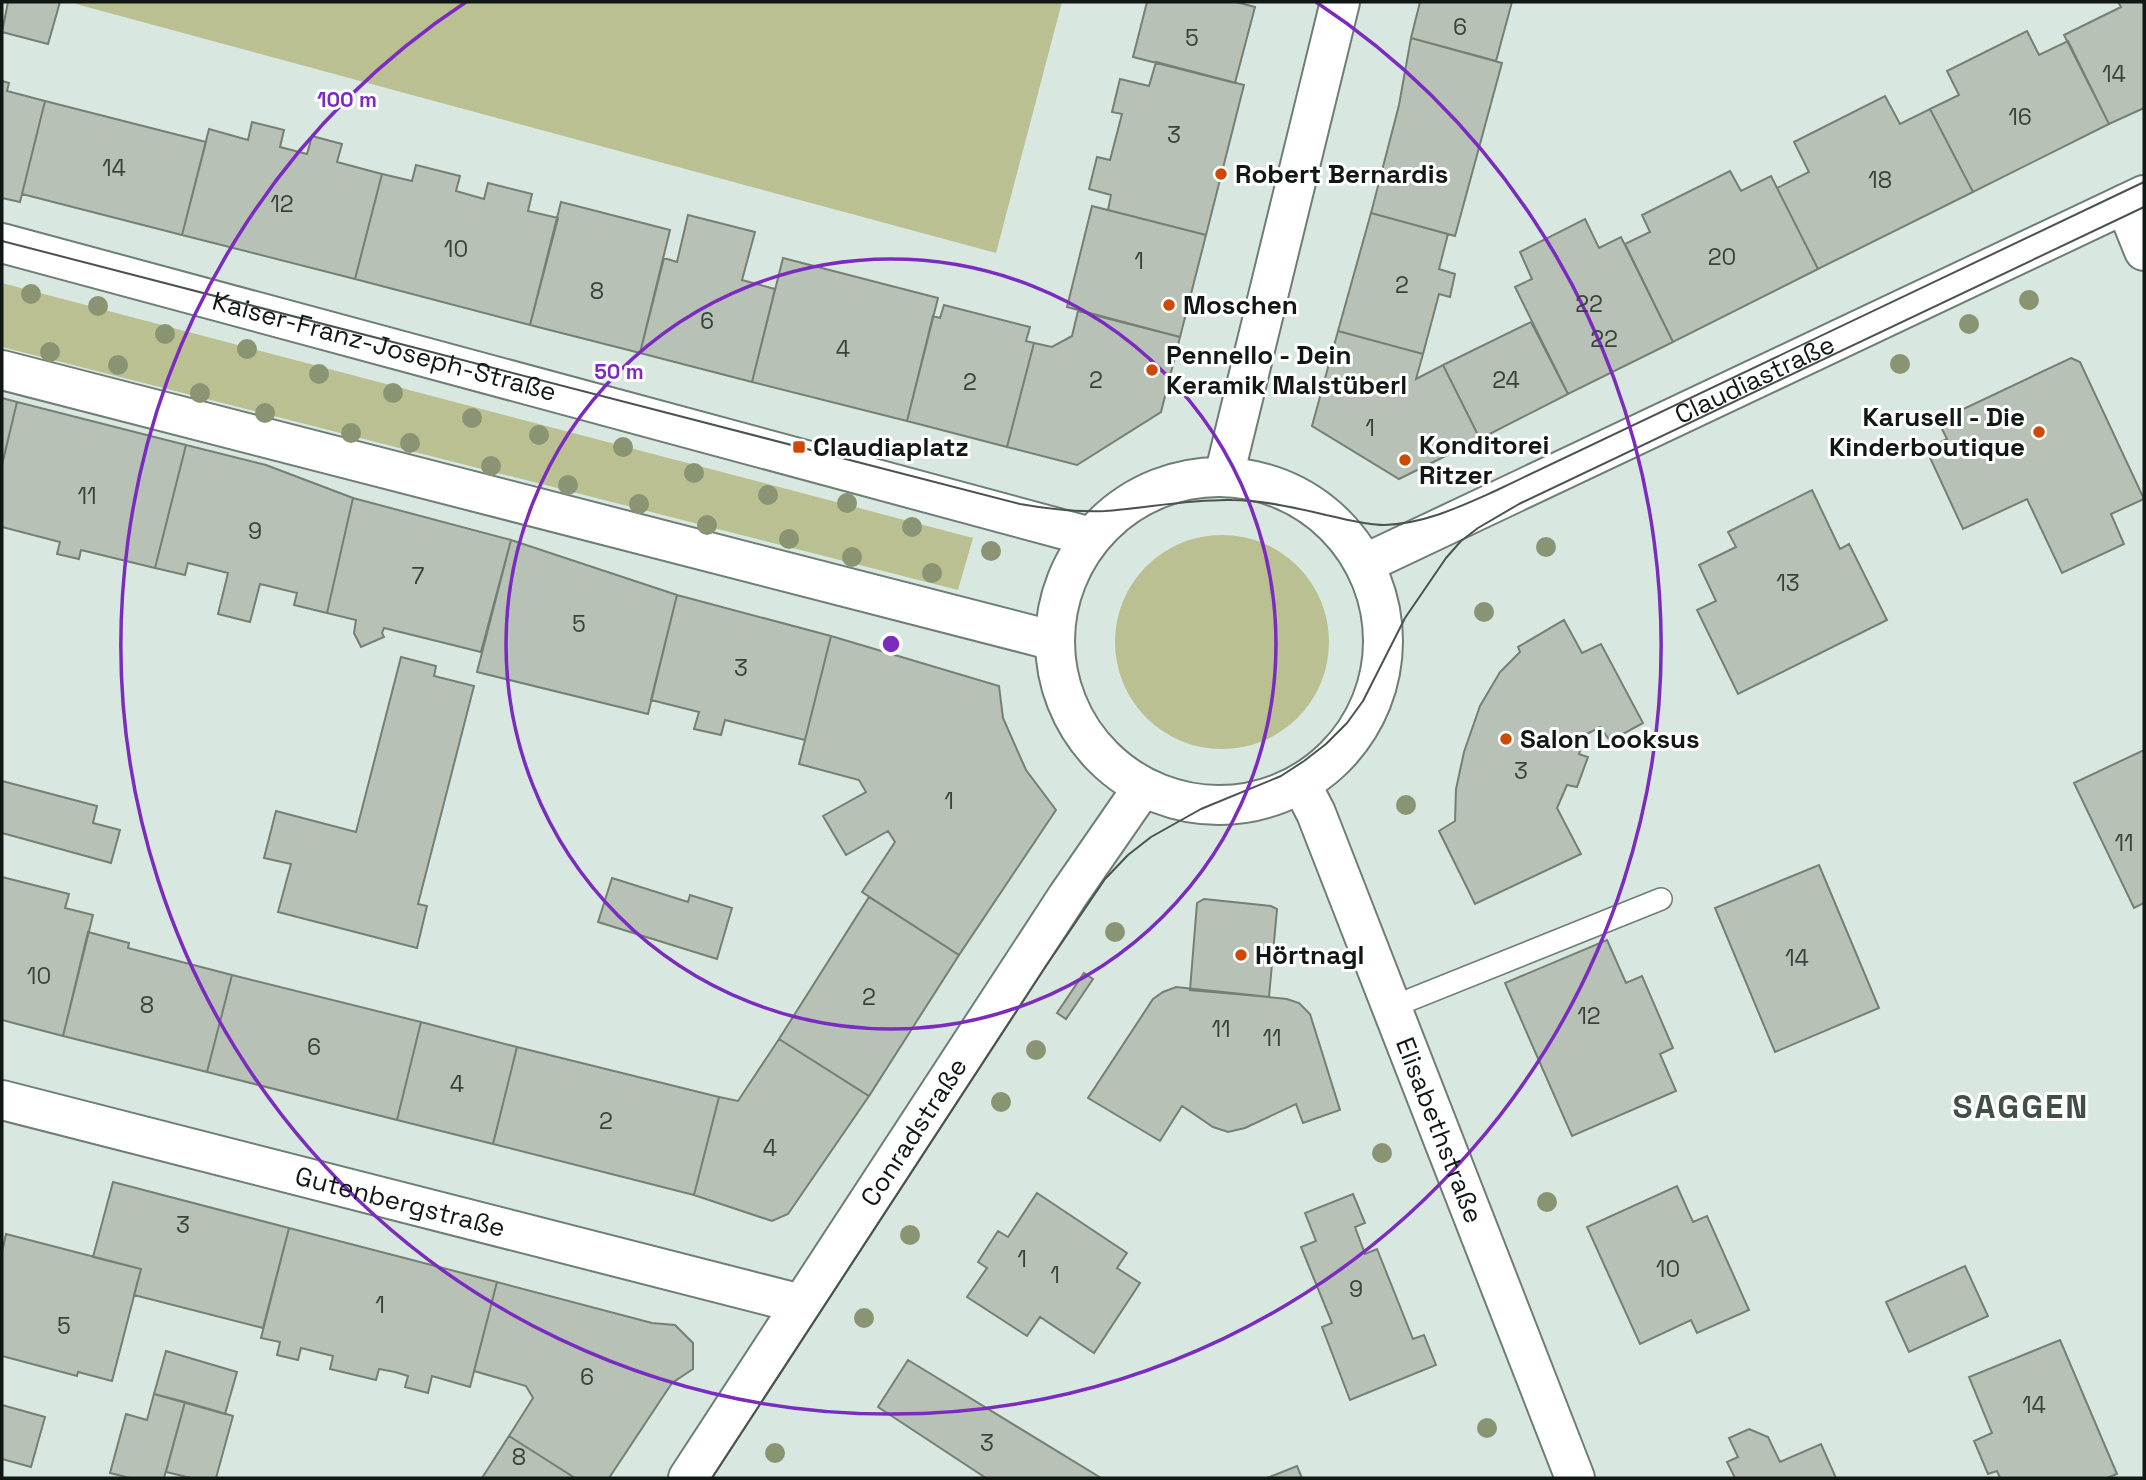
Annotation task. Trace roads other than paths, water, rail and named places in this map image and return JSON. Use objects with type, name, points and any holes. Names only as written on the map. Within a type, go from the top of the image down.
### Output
[{"type":"street","points":[[1224,476],[1340,2]]},
{"type":"street","points":[[2135,199],[2144,251]]},
{"type":"street","name":"Claudiastraße","points":[[1364,565],[2135,199]]},
{"type":"street","name":"Kaiser-Franz-Joseph-Straße","points":[[2,243],[1091,537]]},
{"type":"street","points":[[2,370],[1055,641]]},
{"type":"street","points":[[1224,476],[1260,481],[1294,494],[1323,514],[1347,537],[1364,565],[1379,604],[1384,646],[1382,664],[1377,688],[1360,725],[1334,759],[1301,784],[1263,800],[1228,804],[1182,802],[1143,787],[1107,761],[1079,727],[1061,685],[1055,641],[1064,586],[1091,537],[1122,508],[1153,490],[1189,479],[1224,476]]},
{"type":"street","name":"Elisabethstraße","points":[[1301,784],[1316,813],[1576,1478]]},
{"type":"street","name":"Conradstraße","points":[[688,1478],[800,1304],[1143,787]]},
{"type":"street","name":"Gutenbergstraße","points":[[2,1100],[800,1304]]},
{"type":"lane","points":[[1392,1007],[1661,899]]},
{"type":"tram line","points":[[2,241],[1020,504],[1094,511],[1200,501],[1243,500],[1355,522],[1384,525],[1427,518],[1495,491],[2144,182]]},
{"type":"tram line","points":[[712,1478],[1105,879],[1128,855],[1151,837],[1201,809],[1281,776],[1326,744],[1347,723],[1363,701],[1405,618],[1446,558],[1461,541],[1519,504],[2144,207]]},
{"type":"place","name":"Robert Bernardis","points":[[1221,174]]},
{"type":"place","name":"Moschen","points":[[1169,305]]},
{"type":"place","name":"Pennello - Dein Keramik Malstüberl","points":[[1152,370]]},
{"type":"place","name":"Karusell - Die Kinderboutique","points":[[2039,432]]},
{"type":"place","name":"Claudiaplatz","points":[[799,447]]},
{"type":"place","name":"Konditorei Ritzer","points":[[1405,460]]},
{"type":"place","name":"Salon Looksus","points":[[1506,739]]},
{"type":"place","name":"Hörtnagl","points":[[1241,955]]},
{"type":"district","name":"SAGGEN","points":[[2021,1106]]}]
